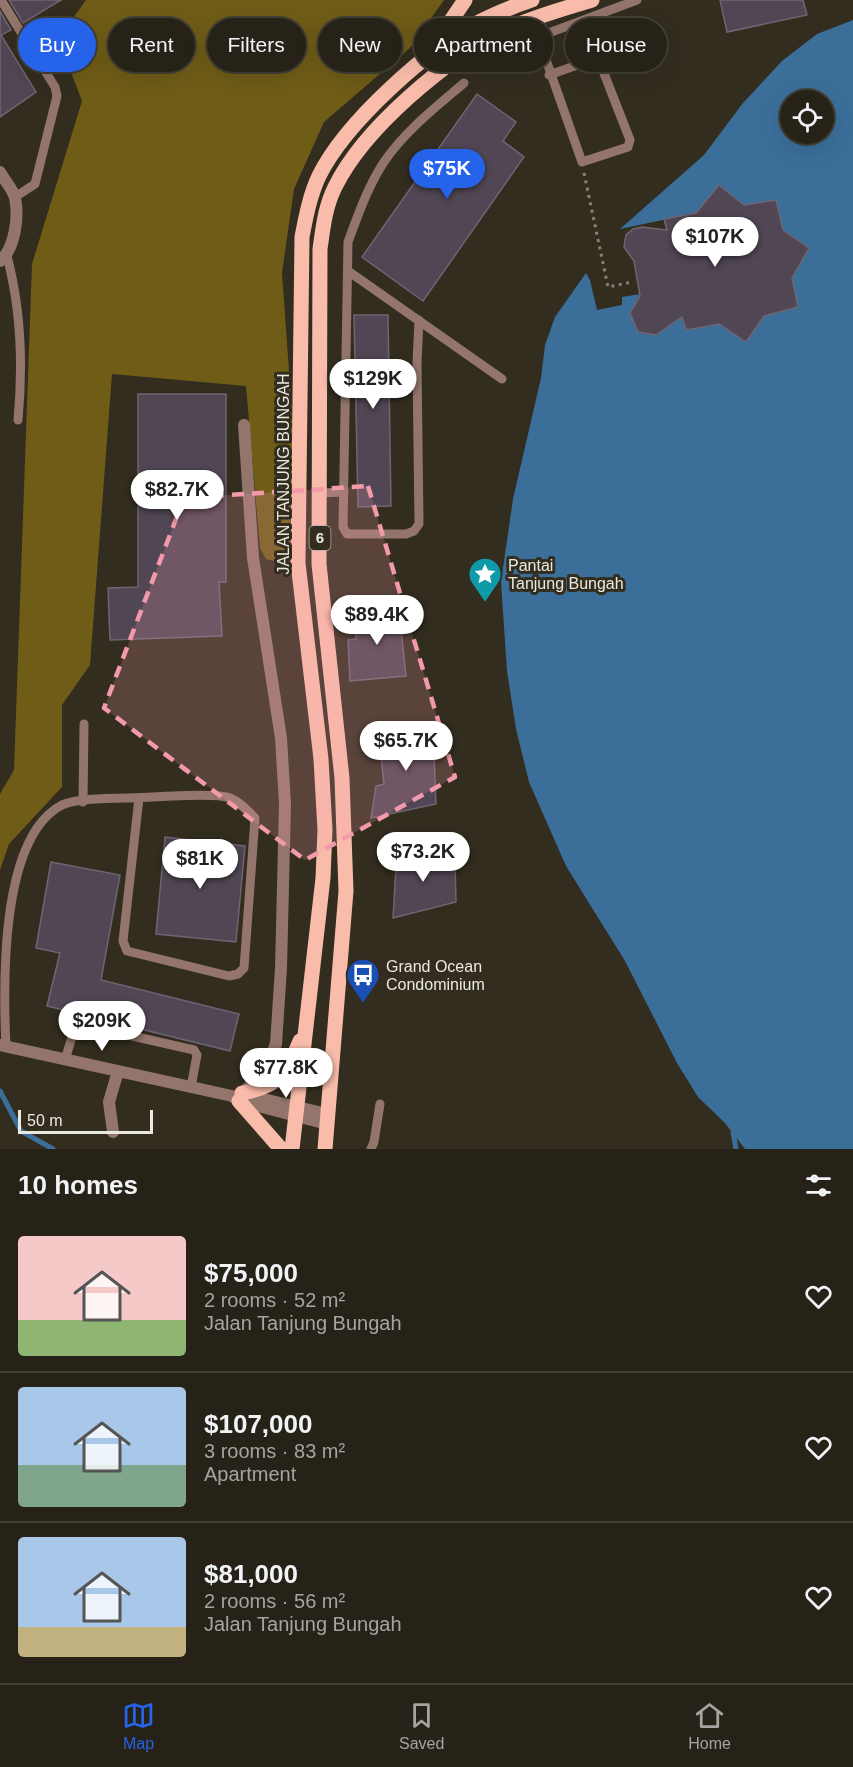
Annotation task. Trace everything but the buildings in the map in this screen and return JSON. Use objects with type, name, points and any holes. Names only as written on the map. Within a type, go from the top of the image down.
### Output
[{"type":"main road","points":[[454,18],[465,0]]},
{"type":"main road","name":"6","points":[[541,18],[543,15],[592,0]]},
{"type":"main road","name":"JALAN TANJUNG BUNGAH","points":[[487,18],[523,1]]},
{"type":"main road","name":"JALAN TANJUNG BUNGAH","points":[[292,1149],[323,878],[325,830],[321,759],[298,563],[302,237],[312,193],[344,135],[369,108],[414,69]]},
{"type":"main road","name":"6","points":[[325,1149],[346,891],[342,778],[319,564],[320,249],[323,223],[335,186],[359,148],[390,114],[441,72]]},
{"type":"main road","points":[[281,1149],[238,1097],[264,1089],[279,1080],[294,1057],[308,1023]]},
{"type":"street","points":[[538,0],[543,15]]},
{"type":"street","points":[[523,1],[529,18]]},
{"type":"street","points":[[0,172],[15,197],[14,237],[3,259]]},
{"type":"street","points":[[238,1097],[264,1071],[276,1044],[281,968],[285,804],[281,738],[253,558],[244,425]]},
{"type":"street","points":[[3,1046],[238,1097],[327,1119]]},
{"type":"street","points":[[113,1132],[109,1102],[118,1071]]},
{"type":"lane","points":[[1,0],[55,87],[57,96],[35,184],[15,197]]},
{"type":"lane","points":[[553,24],[637,0]]},
{"type":"lane","points":[[549,75],[565,69]]},
{"type":"lane","points":[[548,72],[582,162],[622,151],[628,147],[630,140],[603,72]]},
{"type":"lane","points":[[419,320],[417,363],[419,524],[414,531],[406,534],[347,534],[343,527],[348,242],[363,203],[384,161],[415,126],[464,84]]},
{"type":"lane","points":[[3,259],[14,284],[20,353],[18,420]]},
{"type":"lane","points":[[348,271],[501,379]]},
{"type":"lane","points":[[321,493],[344,492]]},
{"type":"lane","points":[[83,802],[84,724]]},
{"type":"lane","points":[[3,1046],[5,924],[12,871],[24,843],[49,813],[63,805],[139,798],[228,797],[242,804],[255,818],[244,968],[238,974],[230,976],[127,951],[123,941],[139,798]]},
{"type":"lane","points":[[65,1060],[71,1034],[75,1027],[84,1025],[194,1050],[197,1055],[191,1087]]},
{"type":"lane","points":[[371,1149],[380,1104]]},
{"type":"path","points":[[582,162],[608,287],[632,282]]},
{"type":"highlighted area","points":[[368,486],[455,777],[305,860],[104,708],[184,498]]},
{"type":"shaded area","points":[[86,0],[444,0],[431,18],[414,18],[414,42],[402,55],[402,18],[318,18],[318,72],[382,72],[324,122],[294,189],[282,273],[294,440],[293,554],[290,557],[281,561],[266,559],[260,548],[246,386],[112,374],[90,665],[62,705],[62,787],[9,844],[0,870],[0,794],[14,770],[32,264],[82,101],[71,72],[96,72],[96,18],[73,18]]},
{"type":"water","points":[[853,20],[853,1149],[745,1149],[725,1123],[698,1097],[677,1063],[625,961],[566,866],[529,782],[516,729],[507,671],[501,582],[513,499],[541,378],[545,345],[555,317],[586,273],[590,280],[597,310],[622,305],[622,297],[640,294],[630,313],[638,332],[645,334],[661,331],[681,316],[686,330],[719,324],[746,342],[764,316],[797,307],[792,278],[809,248],[783,230],[776,200],[744,205],[719,185],[696,213],[620,229],[704,155],[743,103],[782,61],[817,34]]},
{"type":"waterway","points":[[0,1091],[21,1131],[53,1149]]},
{"type":"waterway","points":[[733,1132],[736,1149]]},
{"type":"place","name":"Pantai Tanjung Bungah","points":[[485,603]]},
{"type":"place","name":"Grand Ocean Condominium","points":[[363,1004]]}]
